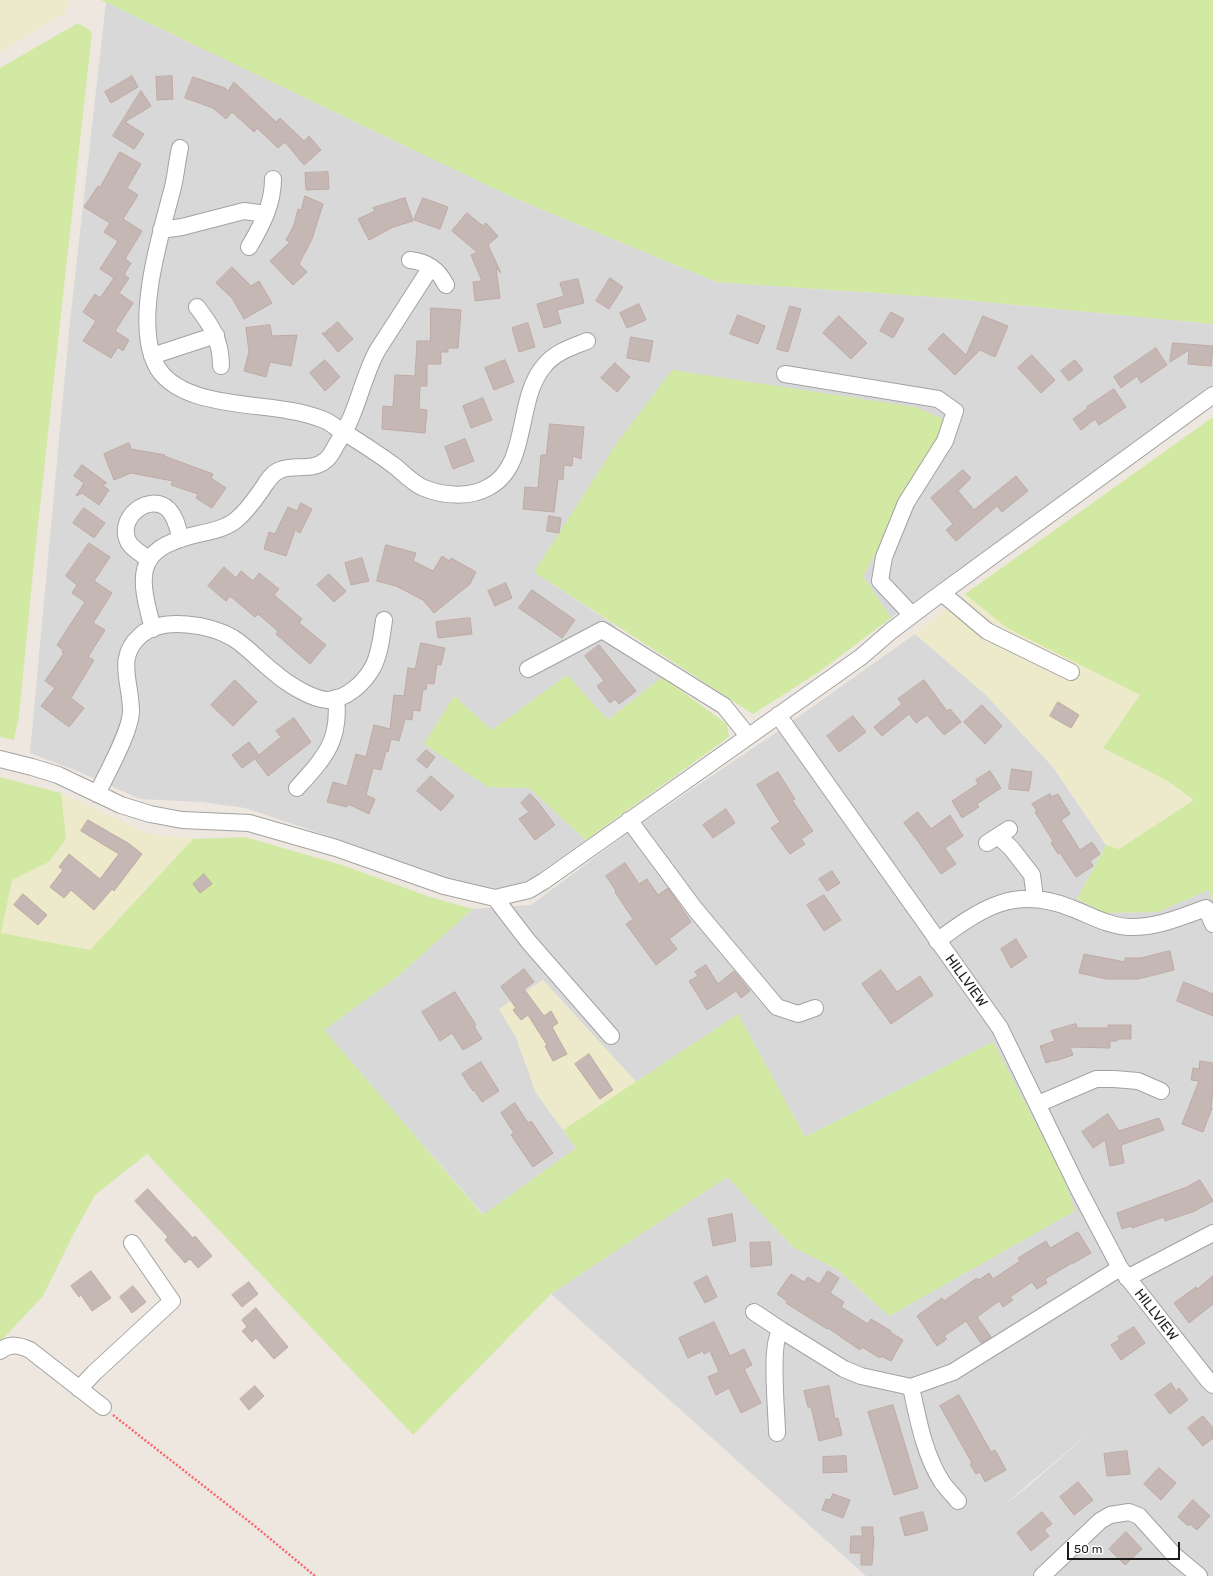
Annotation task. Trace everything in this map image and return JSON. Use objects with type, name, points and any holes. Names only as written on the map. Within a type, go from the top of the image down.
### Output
[{"type":"street","points":[[180,148],[151,280],[147,332],[155,364],[165,377],[176,386],[214,400],[285,409],[308,414],[327,421],[346,432],[423,487],[438,492],[470,494],[488,488],[500,479],[511,463],[517,447],[528,395],[535,379],[544,365],[554,356],[588,341]]},
{"type":"street","points":[[249,247],[263,223],[273,192],[273,179]]},
{"type":"street","points":[[161,230],[182,227],[244,211],[266,214]]},
{"type":"street","points":[[410,260],[421,261],[432,266],[441,275],[446,284]]},
{"type":"street","points":[[153,629],[145,600],[144,586],[145,566],[148,559],[159,549],[181,539],[210,531],[235,520],[253,502],[271,476],[279,470],[287,468],[307,468],[318,465],[326,460],[346,432],[363,388],[370,364],[377,351],[432,266]]},
{"type":"street","points":[[198,307],[210,323],[216,335],[221,353],[221,366]]},
{"type":"street","points":[[152,356],[216,335]]},
{"type":"street","points":[[785,374],[938,399],[955,411],[945,441],[906,503],[884,557],[880,582],[912,615]]},
{"type":"street","points":[[0,759],[32,766],[58,775],[121,804],[163,817],[182,820],[249,823],[336,848],[444,886],[495,898],[529,890],[861,657],[912,615],[1213,395]]},
{"type":"street","points":[[148,559],[135,549],[129,542],[126,533],[126,526],[134,511],[146,505],[154,504],[168,510],[176,523],[181,539]]},
{"type":"street","points":[[942,593],[987,631],[1071,672]]},
{"type":"street","points":[[97,794],[116,756],[127,727],[131,712],[126,660],[131,646],[142,634],[153,629],[173,624],[200,625],[221,632],[245,646],[275,674],[312,696],[327,700],[340,697],[359,685],[370,672],[377,656],[384,620]]},
{"type":"street","points":[[528,669],[602,630],[724,706],[748,736]]},
{"type":"street","points":[[297,788],[319,763],[332,741],[337,721],[336,698]]},
{"type":"street","name":"HILLVIEW","points":[[778,715],[1000,1028],[1078,1188],[1124,1273],[1213,1385]]},
{"type":"street","points":[[629,820],[695,909],[778,1007],[798,1014],[815,1008]]},
{"type":"street","points":[[998,836],[1011,848],[1032,875],[1035,898]]},
{"type":"street","points":[[495,898],[528,941],[611,1036]]},
{"type":"street","points":[[937,941],[972,916],[985,909],[1004,902],[1035,898],[1054,902],[1106,922],[1128,927],[1151,926],[1177,919],[1206,908],[1213,924]]},
{"type":"street","points":[[1038,1104],[1096,1079],[1138,1081],[1163,1092]]},
{"type":"street","points":[[754,1312],[844,1369],[861,1376],[911,1387],[953,1372],[1124,1273],[1213,1233]]},
{"type":"street","points":[[79,1389],[94,1373],[172,1301],[132,1243]]},
{"type":"street","points":[[777,1433],[774,1349],[778,1333],[781,1330]]},
{"type":"street","points":[[0,1351],[9,1345],[17,1345],[25,1348],[34,1353],[103,1407]]},
{"type":"street","points":[[911,1387],[919,1424],[932,1462],[942,1482],[958,1501]]},
{"type":"street","points":[[1042,1576],[1100,1521],[1110,1515],[1129,1512],[1139,1516],[1175,1556],[1199,1576]]},
{"type":"path","points":[[103,1407],[256,1527],[315,1576]]},
{"type":"shaded area","points":[[0,0],[70,0],[65,13],[0,52]]},
{"type":"shaded area","points":[[106,2],[512,197],[717,282],[934,297],[1213,324],[1213,386],[891,618],[863,576],[949,421],[534,572],[616,626],[605,642],[662,677],[608,720],[567,675],[492,731],[488,787],[529,788],[586,840],[532,878],[515,886],[498,889],[470,885],[431,876],[358,846],[245,808],[202,802],[140,799],[82,773],[30,753],[70,321]]},
{"type":"shaded area","points":[[965,594],[1007,628],[1140,695],[1103,748],[1168,781],[1194,800],[1119,849],[1106,845],[1053,767],[986,695],[915,634]]},
{"type":"shaded area","points":[[915,634],[986,695],[1053,767],[1106,845],[1077,899],[1106,913],[1158,912],[1209,890],[1213,900],[1213,1576],[866,1576],[551,1294],[727,1177],[793,1247],[837,1269],[889,1316],[1074,1211],[993,1042],[805,1137],[738,1015],[636,1082],[543,980],[499,1009],[516,1037],[536,1093],[576,1148],[484,1215],[323,1030],[397,977],[473,909],[531,905],[636,827],[774,734]],"holes":[[[1096,1427],[1029,1486],[999,1509]]]},
{"type":"shaded area","points":[[61,793],[146,833],[193,839],[90,950],[0,933],[12,880],[49,862],[66,839]]},
{"type":"shaded area","points":[[543,980],[636,1082],[563,1130],[536,1093],[516,1037],[499,1009]]},
{"type":"green space","points":[[101,0],[1213,0],[1213,324],[934,297],[717,282],[512,197]]},
{"type":"green space","points":[[78,23],[92,32],[35,552],[19,716],[14,740],[0,737],[0,68]]},
{"type":"green space","points":[[672,370],[915,407],[949,421],[863,576],[891,618],[819,672],[753,714],[534,572],[617,443]]},
{"type":"green space","points":[[1213,417],[1213,900],[1209,890],[1158,912],[1106,913],[1077,899],[1106,845],[1119,849],[1194,800],[1168,781],[1103,748],[1140,695],[1007,628],[965,594]]},
{"type":"green space","points":[[567,675],[608,720],[662,677],[727,724],[729,737],[586,840],[529,788],[488,787],[424,744],[454,696],[492,730]]},
{"type":"green space","points":[[0,777],[61,793],[66,839],[49,862],[12,880],[1,933],[90,950],[193,839],[245,837],[342,865],[430,897],[473,909],[397,977],[324,1030],[483,1215],[576,1148],[563,1130],[738,1014],[805,1137],[993,1042],[1063,1175],[1075,1211],[889,1316],[837,1269],[793,1247],[727,1177],[551,1294],[413,1435],[147,1154],[95,1195],[73,1235],[43,1296],[0,1342]]},
{"type":"building","points":[[132,76],[138,87],[111,103],[105,92]]},
{"type":"building","points":[[172,76],[173,99],[157,100],[156,77]]},
{"type":"building","points":[[193,77],[225,88],[228,91],[234,82],[276,122],[280,118],[304,141],[309,136],[321,150],[304,165],[285,142],[278,148],[257,128],[254,132],[232,112],[226,119],[213,108],[185,98]]},
{"type":"building","points":[[141,91],[151,106],[125,122],[144,134],[134,149],[113,136]]},
{"type":"building","points":[[120,152],[141,164],[127,188],[138,195],[123,219],[142,231],[125,259],[131,263],[124,275],[129,278],[119,293],[133,303],[115,331],[129,340],[123,351],[118,347],[111,358],[83,341],[96,321],[83,312],[95,294],[100,298],[114,278],[100,269],[118,241],[104,232],[110,223],[84,207],[98,186],[100,187]]},
{"type":"building","points":[[328,172],[329,189],[306,190],[305,173]]},
{"type":"building","points":[[305,196],[323,204],[312,239],[299,264],[307,272],[293,285],[270,261],[290,242],[286,240],[294,225],[298,209],[301,210]]},
{"type":"building","points":[[405,198],[413,221],[393,227],[369,240],[358,219],[375,211],[373,208]]},
{"type":"building","points":[[423,198],[448,207],[440,229],[414,220]]},
{"type":"building","points":[[467,213],[483,226],[486,223],[498,236],[488,245],[501,273],[496,268],[500,298],[475,301],[473,282],[482,281],[471,255],[477,252],[452,231]]},
{"type":"building","points":[[232,267],[251,286],[259,281],[272,303],[244,319],[232,298],[216,283]]},
{"type":"building","points":[[610,278],[623,287],[609,309],[596,301]]},
{"type":"building","points":[[578,279],[584,303],[557,310],[561,323],[544,328],[537,304],[564,296],[560,283]]},
{"type":"building","points":[[639,304],[646,320],[627,328],[620,313]]},
{"type":"building","points":[[790,306],[801,309],[788,352],[777,349]]},
{"type":"building","points":[[431,308],[461,310],[458,348],[448,348],[448,352],[441,352],[441,364],[427,364],[427,386],[420,386],[419,409],[427,410],[425,433],[382,429],[383,406],[393,407],[395,375],[415,376],[417,341],[430,341]]},
{"type":"building","points":[[891,312],[904,319],[893,338],[880,331]]},
{"type":"building","points":[[738,315],[765,326],[758,344],[730,334]]},
{"type":"building","points":[[839,316],[867,343],[851,359],[823,333]]},
{"type":"building","points":[[983,316],[1008,326],[995,357],[980,350],[955,375],[928,349],[943,333],[966,355]]},
{"type":"building","points":[[338,322],[353,339],[338,352],[322,333],[328,333],[326,332]]},
{"type":"building","points":[[528,323],[535,347],[519,352],[512,328]]},
{"type":"building","points":[[270,325],[272,336],[297,335],[291,366],[270,362],[266,377],[244,371],[249,352],[246,328]]},
{"type":"building","points":[[631,337],[653,341],[649,362],[627,358]]},
{"type":"building","points":[[1173,343],[1213,346],[1211,366],[1188,364],[1189,350],[1170,362]]},
{"type":"building","points":[[1156,348],[1167,365],[1141,383],[1137,376],[1121,388],[1114,377]]},
{"type":"building","points":[[1032,355],[1055,380],[1041,393],[1018,368]]},
{"type":"building","points":[[325,360],[340,377],[325,391],[310,373]]},
{"type":"building","points":[[505,360],[514,382],[494,390],[485,368]]},
{"type":"building","points":[[1075,360],[1083,370],[1069,381],[1061,371]]},
{"type":"building","points":[[615,363],[630,377],[617,392],[601,378]]},
{"type":"building","points":[[1114,389],[1126,407],[1099,425],[1095,419],[1081,430],[1073,419],[1088,408],[1087,407]]},
{"type":"building","points":[[483,398],[492,420],[471,428],[463,406]]},
{"type":"building","points":[[550,424],[584,427],[581,459],[573,456],[572,466],[564,465],[563,480],[558,479],[554,512],[523,509],[525,487],[538,488],[541,455],[546,455]]},
{"type":"building","points":[[465,439],[474,461],[453,469],[445,447]]},
{"type":"building","points":[[129,443],[131,449],[165,455],[164,456],[213,474],[211,478],[226,488],[212,508],[196,498],[198,494],[171,485],[173,481],[131,473],[114,480],[104,454]]},
{"type":"building","points":[[82,465],[107,483],[102,485],[109,490],[99,505],[82,493],[76,496],[84,483],[74,476]]},
{"type":"building","points":[[963,470],[971,478],[958,491],[974,510],[1016,476],[1028,491],[1002,512],[997,506],[956,541],[946,530],[953,524],[931,498]]},
{"type":"building","points":[[301,503],[312,509],[300,533],[295,530],[286,556],[264,549],[269,532],[275,534],[288,507],[297,511]]},
{"type":"building","points":[[84,508],[105,523],[94,538],[73,523]]},
{"type":"building","points":[[549,516],[561,518],[559,533],[547,531]]},
{"type":"building","points":[[89,543],[110,557],[94,581],[112,593],[93,623],[105,630],[88,657],[94,660],[71,698],[84,708],[69,727],[41,706],[55,688],[45,681],[64,653],[62,652],[63,650],[57,645],[85,602],[72,593],[77,585],[66,576]]},
{"type":"building","points":[[386,545],[416,553],[413,561],[433,571],[442,556],[449,561],[451,558],[476,572],[470,584],[434,613],[423,600],[396,586],[377,581]]},
{"type":"building","points":[[362,558],[369,581],[351,585],[345,563]]},
{"type":"building","points":[[224,567],[236,578],[241,571],[253,581],[259,573],[279,589],[274,595],[302,619],[299,623],[326,645],[310,664],[276,634],[278,631],[258,614],[255,617],[230,596],[226,601],[208,586]]},
{"type":"building","points":[[329,574],[346,591],[334,602],[317,585]]},
{"type":"building","points":[[506,583],[512,598],[495,606],[488,591]]},
{"type":"building","points":[[532,590],[575,620],[562,638],[519,608]]},
{"type":"building","points":[[470,618],[472,634],[438,638],[436,622]]},
{"type":"building","points":[[421,643],[445,648],[441,665],[437,664],[434,684],[427,683],[426,690],[423,689],[420,711],[413,710],[412,720],[405,719],[399,741],[391,739],[381,770],[373,768],[366,795],[375,799],[369,814],[348,804],[347,807],[327,802],[333,782],[347,786],[356,754],[366,757],[374,725],[390,729],[394,695],[404,696],[408,668],[415,669]]},
{"type":"building","points":[[599,645],[636,691],[619,704],[615,699],[610,703],[597,686],[604,681],[585,656]]},
{"type":"building","points":[[235,680],[257,702],[233,726],[211,705]]},
{"type":"building","points":[[924,680],[947,711],[950,709],[961,722],[944,735],[927,715],[916,723],[909,714],[882,736],[874,727],[902,704],[898,699]]},
{"type":"building","points":[[1058,702],[1079,715],[1071,728],[1050,716]]},
{"type":"building","points":[[982,705],[1002,726],[985,744],[964,722]]},
{"type":"building","points":[[853,716],[866,732],[839,752],[827,736]]},
{"type":"building","points":[[294,718],[311,742],[268,776],[255,759],[242,768],[232,755],[249,742],[259,755],[281,737],[276,731]]},
{"type":"building","points":[[426,750],[435,757],[427,768],[417,760]]},
{"type":"building","points":[[1012,769],[1032,772],[1029,791],[1009,789]]},
{"type":"building","points":[[990,771],[1001,788],[977,804],[979,807],[962,818],[952,801],[978,784],[976,780]]},
{"type":"building","points":[[778,772],[795,799],[792,800],[813,831],[801,839],[805,844],[790,854],[771,828],[780,822],[757,785]]},
{"type":"building","points":[[431,776],[454,796],[441,811],[417,791]]},
{"type":"building","points":[[530,794],[538,802],[555,825],[535,840],[519,819],[529,812],[521,803]]},
{"type":"building","points":[[1050,794],[1051,797],[1058,794],[1070,814],[1061,820],[1080,850],[1092,842],[1100,854],[1090,861],[1093,866],[1076,877],[1060,853],[1058,854],[1051,843],[1053,841],[1035,812],[1037,811],[1032,804]]},
{"type":"building","points":[[726,809],[735,823],[713,838],[703,825]]},
{"type":"building","points":[[918,812],[931,829],[950,815],[963,836],[945,848],[956,864],[941,874],[904,823]]},
{"type":"building","points":[[88,820],[128,843],[142,854],[114,891],[112,889],[94,910],[71,890],[64,898],[50,887],[63,870],[59,867],[69,854],[100,879],[119,854],[81,831]]},
{"type":"building","points":[[625,863],[639,884],[647,879],[658,895],[668,888],[691,922],[669,939],[677,949],[656,965],[626,924],[633,919],[606,876]]},
{"type":"building","points":[[832,871],[840,883],[827,891],[819,879]]},
{"type":"building","points":[[204,874],[212,884],[200,893],[193,884]]},
{"type":"building","points":[[23,894],[47,915],[38,925],[14,905]]},
{"type":"building","points":[[824,895],[841,920],[824,931],[807,905]]},
{"type":"building","points":[[1016,939],[1027,957],[1011,968],[1001,949]]},
{"type":"building","points":[[1170,951],[1174,970],[1138,979],[1107,979],[1079,973],[1084,954],[1125,962],[1125,958],[1141,958]]},
{"type":"building","points":[[706,965],[718,984],[734,971],[750,991],[741,998],[736,991],[707,1010],[689,981],[698,976],[695,972]]},
{"type":"building","points":[[524,969],[534,982],[524,989],[544,1016],[551,1011],[558,1023],[552,1027],[567,1054],[553,1061],[545,1046],[547,1045],[528,1015],[521,1020],[513,1010],[516,1008],[501,987]]},
{"type":"building","points":[[881,970],[897,992],[920,976],[933,995],[891,1024],[862,984]]},
{"type":"building","points":[[1184,982],[1213,994],[1213,1016],[1177,1001]]},
{"type":"building","points":[[455,992],[476,1025],[474,1026],[482,1039],[463,1050],[452,1033],[440,1041],[422,1012]]},
{"type":"building","points":[[1076,1024],[1077,1028],[1108,1028],[1108,1025],[1131,1025],[1131,1039],[1117,1039],[1117,1041],[1110,1041],[1110,1048],[1070,1047],[1073,1055],[1046,1063],[1040,1046],[1055,1041],[1051,1031]]},
{"type":"building","points":[[589,1054],[613,1090],[600,1099],[575,1064]]},
{"type":"building","points":[[1200,1061],[1213,1063],[1212,1108],[1203,1132],[1182,1124],[1199,1081],[1191,1080],[1193,1068],[1199,1069]]},
{"type":"building","points":[[481,1062],[499,1091],[482,1102],[462,1074]]},
{"type":"building","points":[[515,1103],[528,1123],[531,1121],[553,1153],[533,1167],[511,1135],[514,1133],[501,1113]]},
{"type":"building","points":[[1108,1114],[1119,1131],[1159,1118],[1164,1130],[1121,1145],[1124,1163],[1110,1166],[1105,1140],[1093,1148],[1082,1132]]},
{"type":"building","points":[[1200,1180],[1213,1201],[1195,1211],[1165,1221],[1164,1217],[1132,1228],[1131,1226],[1122,1229],[1117,1213],[1187,1187]]},
{"type":"building","points":[[148,1189],[193,1238],[195,1236],[212,1256],[198,1268],[190,1259],[185,1263],[165,1240],[168,1237],[135,1201]]},
{"type":"building","points":[[732,1214],[736,1241],[713,1246],[708,1219]]},
{"type":"building","points":[[1078,1232],[1091,1253],[1045,1279],[1047,1283],[1037,1289],[1032,1282],[1010,1297],[1013,1300],[1003,1307],[999,1301],[977,1317],[991,1337],[981,1343],[966,1321],[944,1336],[947,1339],[937,1346],[917,1316],[942,1298],[944,1301],[977,1278],[979,1280],[989,1273],[993,1279],[1020,1261],[1018,1258],[1046,1241],[1050,1248]]},
{"type":"building","points":[[770,1242],[772,1265],[751,1267],[750,1243]]},
{"type":"building","points":[[91,1271],[111,1298],[92,1311],[81,1295],[79,1297],[71,1286]]},
{"type":"building","points":[[828,1271],[839,1278],[830,1293],[844,1302],[841,1307],[868,1324],[871,1319],[903,1340],[891,1361],[881,1356],[880,1358],[862,1347],[860,1350],[828,1328],[827,1329],[786,1303],[787,1301],[777,1294],[791,1274],[804,1282],[808,1277],[819,1284]]},
{"type":"building","points":[[707,1276],[717,1297],[705,1303],[694,1283]]},
{"type":"building","points":[[1213,1276],[1213,1304],[1189,1323],[1174,1303],[1196,1287],[1197,1289]]},
{"type":"building","points":[[249,1282],[258,1294],[242,1307],[232,1295]]},
{"type":"building","points":[[133,1286],[146,1302],[132,1313],[120,1297]]},
{"type":"building","points":[[256,1308],[288,1347],[274,1359],[256,1338],[252,1342],[242,1331],[247,1327],[242,1320]]},
{"type":"building","points":[[714,1322],[730,1356],[744,1349],[752,1365],[744,1369],[761,1403],[741,1413],[729,1388],[716,1395],[708,1377],[719,1372],[710,1351],[704,1354],[703,1351],[688,1358],[679,1338]]},
{"type":"building","points":[[1134,1327],[1145,1343],[1121,1360],[1111,1345],[1120,1339],[1118,1337]]},
{"type":"building","points":[[1171,1383],[1176,1391],[1179,1388],[1188,1400],[1170,1414],[1155,1395]]},
{"type":"building","points":[[255,1386],[264,1396],[249,1410],[240,1399]]},
{"type":"building","points":[[829,1386],[835,1419],[838,1418],[842,1435],[819,1441],[811,1407],[808,1407],[804,1391]]},
{"type":"building","points":[[959,1395],[991,1452],[995,1450],[1006,1470],[985,1482],[980,1472],[976,1474],[970,1464],[972,1463],[940,1406]]},
{"type":"building","points":[[893,1405],[918,1488],[894,1495],[868,1412]]},
{"type":"building","points":[[1203,1416],[1213,1428],[1213,1438],[1203,1446],[1188,1428]]},
{"type":"building","points":[[1127,1451],[1130,1474],[1107,1476],[1104,1454]]},
{"type":"building","points":[[846,1456],[847,1472],[823,1473],[823,1457]]},
{"type":"building","points":[[1159,1468],[1176,1483],[1161,1500],[1144,1484]]},
{"type":"building","points":[[1078,1482],[1093,1500],[1074,1515],[1060,1497]]},
{"type":"building","points":[[833,1494],[850,1500],[843,1518],[822,1510],[826,1499],[830,1500]]},
{"type":"building","points":[[1193,1500],[1210,1516],[1197,1530],[1190,1524],[1188,1526],[1178,1517]]},
{"type":"building","points":[[923,1512],[928,1530],[905,1536],[900,1518]]},
{"type":"building","points":[[1042,1512],[1052,1524],[1044,1530],[1049,1536],[1031,1551],[1017,1533]]},
{"type":"building","points":[[862,1527],[873,1527],[874,1536],[872,1565],[861,1565],[861,1553],[850,1553],[851,1536],[862,1536]]},
{"type":"building","points":[[1126,1532],[1142,1549],[1125,1565],[1109,1549]]}]
